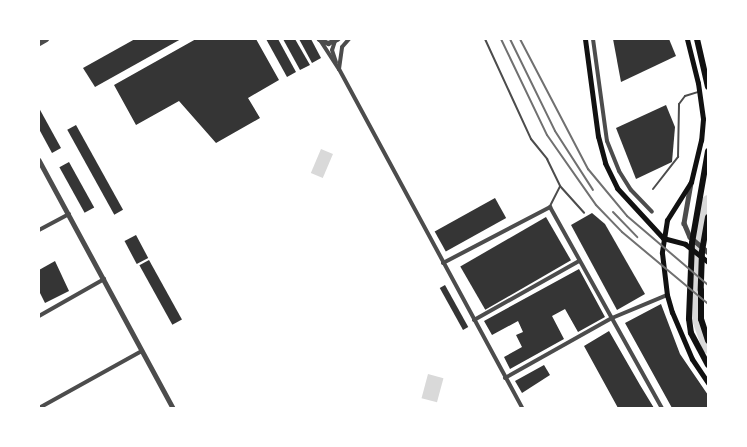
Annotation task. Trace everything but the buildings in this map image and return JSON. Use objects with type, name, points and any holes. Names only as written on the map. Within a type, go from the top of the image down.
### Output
[{"type":"highway","points":[[697,39],[708,88]]},
{"type":"highway","points":[[708,151],[693,236],[689,319],[691,332],[708,365]]},
{"type":"highway","points":[[708,217],[702,252],[701,320],[708,340]]},
{"type":"main road","points":[[585,39],[591,100],[605,163],[617,188],[663,238],[685,244],[708,262]]},
{"type":"main road","points":[[687,39],[699,91],[703,119],[701,140],[691,182],[667,220],[663,238],[667,294],[692,358],[708,383]]},
{"type":"main road","points":[[701,245],[708,241]]},
{"type":"street","points":[[39,43],[46,39]]},
{"type":"street","points":[[319,39],[328,43],[336,40]]},
{"type":"street","points":[[319,39],[339,69],[522,408]]},
{"type":"street","points":[[339,69],[342,48],[350,39]]},
{"type":"street","points":[[593,39],[607,141],[623,177],[652,212]]},
{"type":"street","points":[[336,40],[332,50],[339,69]]},
{"type":"street","points":[[39,160],[173,408]]},
{"type":"street","points":[[691,182],[684,223],[690,236],[708,252]]},
{"type":"street","points":[[443,263],[550,207],[662,408]]},
{"type":"street","points":[[39,230],[69,214]]},
{"type":"street","points":[[474,320],[579,262]]},
{"type":"street","points":[[39,316],[104,279]]},
{"type":"street","points":[[505,378],[612,318],[667,294]]},
{"type":"street","points":[[39,408],[142,351]]},
{"type":"lane","points":[[486,39],[520,118],[560,186],[584,213]]},
{"type":"lane","points":[[653,190],[678,157],[679,104],[685,96],[699,91]]},
{"type":"lane","points":[[550,207],[560,186]]},
{"type":"shaded area","points":[[321,149],[333,154],[323,178],[311,173]]},
{"type":"shaded area","points":[[428,374],[443,378],[437,402],[422,398]]},
{"type":"waterway","points":[[708,201],[695,258],[693,294],[694,308],[708,348]]},
{"type":"railway","points":[[501,39],[547,135],[596,205],[622,232],[708,304]]},
{"type":"railway","points":[[510,39],[555,131],[593,190]]},
{"type":"railway","points":[[520,39],[588,169],[627,216],[708,285]]},
{"type":"railway","points":[[613,212],[637,237]]}]
